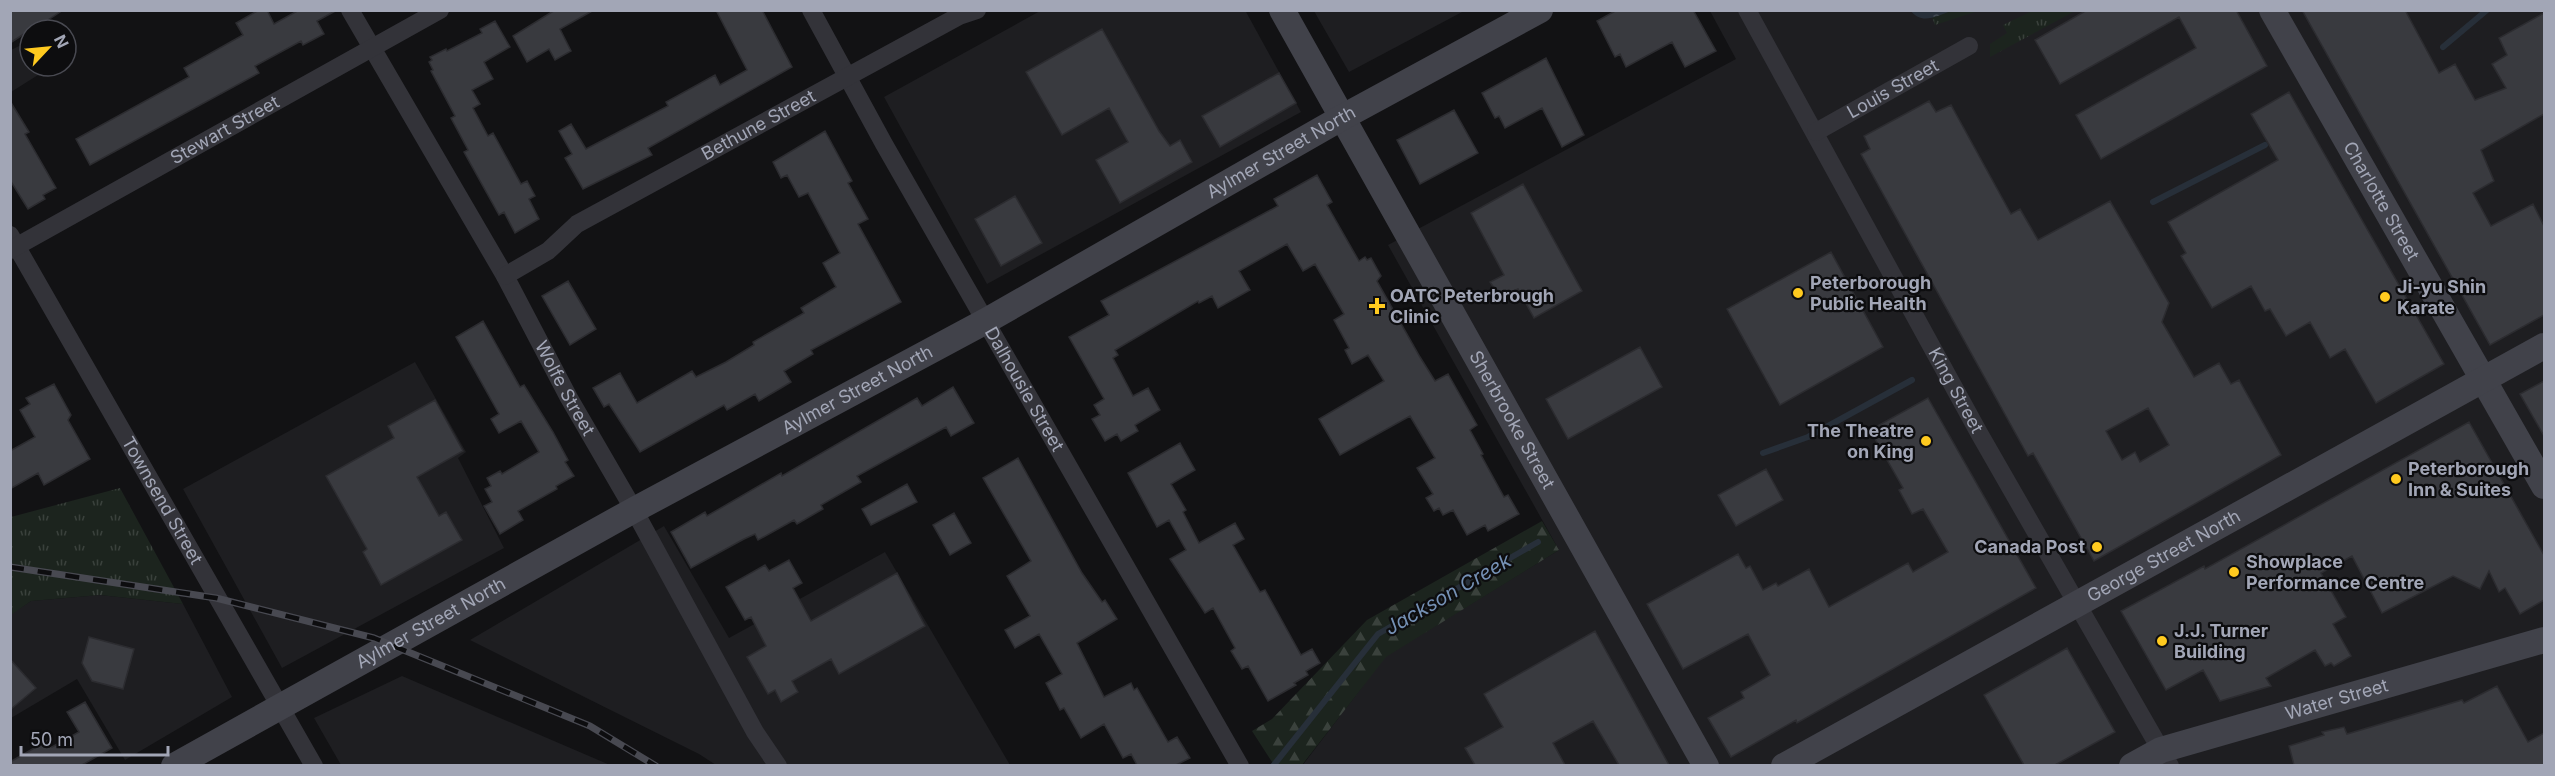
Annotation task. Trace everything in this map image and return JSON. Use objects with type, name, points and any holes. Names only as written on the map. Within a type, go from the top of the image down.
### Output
[{"type":"main road","name":"Sherbrooke Street","points":[[1282,10],[1706,765]]},
{"type":"main road","name":"Aylmer Street North","points":[[174,765],[634,510],[986,321],[1343,117],[1540,10]]},
{"type":"main road","name":"Charlotte Street","points":[[2272,10],[2544,486]]},
{"type":"main road","name":"George Street North","points":[[1784,765],[2544,346]]},
{"type":"main road","name":"Water Street","points":[[2132,765],[2165,758],[2544,640]]},
{"type":"street","name":"Wolfe Street","points":[[350,10],[505,276],[569,398],[634,510],[755,732],[778,765]]},
{"type":"street","name":"Stewart Street","points":[[13,244],[440,10]]},
{"type":"street","name":"Dalhousie Street","points":[[811,10],[1240,765]]},
{"type":"street","name":"Bethune Street","points":[[505,276],[548,251],[577,224],[959,16],[977,10]]},
{"type":"street","name":"King Street","points":[[1747,10],[2075,604],[2165,758]]},
{"type":"street","name":"Louis Street","points":[[1816,132],[1969,46]]},
{"type":"street","name":"Townsend Street","points":[[13,244],[314,765]]},
{"type":"shaded area","points":[[1245,10],[1301,112],[987,284],[884,97],[1040,11]]},
{"type":"shaded area","points":[[1314,11],[1464,11],[1349,72]]},
{"type":"shaded area","points":[[1710,11],[2544,11],[2544,765],[1302,766],[1385,657],[1559,550],[1388,245],[1736,59]]},
{"type":"shaded area","points":[[18,46],[18,78],[33,78],[11,92],[11,50]]},
{"type":"shaded area","points":[[415,362],[466,452],[458,458],[504,548],[282,668],[183,489]]},
{"type":"shaded area","points":[[664,526],[729,638],[885,552],[1010,765],[716,765],[699,754],[470,640]]},
{"type":"shaded area","points":[[100,595],[183,604],[232,697],[125,760],[77,679],[11,718],[10,615],[31,601]]},
{"type":"shaded area","points":[[402,676],[610,765],[341,765],[314,718]]},
{"type":"green space","points":[[1951,11],[1978,11],[1935,25],[1932,17]]},
{"type":"green space","points":[[2032,11],[2075,11],[1990,57],[1990,44],[2007,33],[2003,25]]},
{"type":"green space","points":[[120,488],[183,604],[100,595],[31,601],[11,615],[11,517]]},
{"type":"green space","points":[[1542,521],[1559,550],[1386,657],[1302,765],[1274,765],[1252,731],[1272,719],[1367,620]]},
{"type":"water","points":[[1911,11],[1951,11],[1935,17],[1920,18]]},
{"type":"building","points":[[10,10],[63,10],[51,18],[18,18],[18,38],[10,43]]},
{"type":"building","points":[[259,10],[267,10],[274,24],[299,10],[337,10],[317,21],[324,34],[303,45],[301,41],[255,66],[259,73],[90,165],[76,139],[189,77],[184,68],[243,35],[236,23]]},
{"type":"building","points":[[555,10],[594,10],[560,29],[571,51],[555,60],[549,49],[527,62],[513,36]]},
{"type":"building","points":[[716,10],[762,10],[792,67],[648,148],[652,155],[583,189],[565,158],[572,154],[559,131],[571,124],[586,149],[668,106],[666,102],[715,75],[720,85],[747,70]]},
{"type":"building","points":[[1617,10],[1693,10],[1716,51],[1685,67],[1672,42],[1626,67],[1620,54],[1615,57],[1597,21]]},
{"type":"building","points":[[2087,10],[2236,10],[2267,66],[2101,159],[2076,115],[2196,48],[2179,17],[2060,84],[2035,40]]},
{"type":"building","points":[[2302,10],[2405,10],[2439,73],[2455,64],[2475,100],[2506,88],[2492,64],[2507,55],[2499,38],[2544,13],[2544,114],[2481,150],[2494,181],[2473,193],[2491,226],[2533,204],[2544,226],[2544,315],[2490,345]]},
{"type":"building","points":[[495,21],[510,47],[484,62],[493,79],[472,90],[480,104],[473,108],[488,136],[493,133],[521,184],[527,181],[535,196],[529,199],[539,219],[515,233],[504,212],[499,215],[464,152],[468,150],[451,118],[455,116],[431,71],[433,70],[429,62],[432,60],[430,57],[482,33],[480,29]]},
{"type":"building","points":[[1102,29],[1159,131],[1170,146],[1180,140],[1192,162],[1120,203],[1096,160],[1128,142],[1109,108],[1062,135],[1026,72]]},
{"type":"building","points":[[1546,58],[1584,135],[1562,147],[1542,108],[1505,128],[1499,116],[1495,118],[1482,93]]},
{"type":"building","points":[[1279,73],[1296,103],[1220,147],[1202,116]]},
{"type":"building","points":[[2289,92],[2444,364],[2376,403],[2345,349],[2330,358],[2310,322],[2286,336],[2270,309],[2265,311],[2251,286],[2212,308],[2181,256],[2186,253],[2168,222],[2278,160],[2251,114]]},
{"type":"building","points":[[10,101],[29,132],[25,134],[56,188],[43,195],[45,199],[28,209],[10,180]]},
{"type":"building","points":[[1929,101],[1936,112],[1951,105],[2011,214],[2020,209],[2038,240],[2110,201],[2169,303],[2162,322],[2194,377],[2219,363],[2231,384],[2239,380],[2281,455],[2094,561],[2033,453],[2028,456],[1861,154],[1870,149],[1864,136]],"holes":[[[2148,408],[2169,445],[2140,462],[2135,452],[2122,460],[2106,431]]]},
{"type":"building","points":[[1454,110],[1478,153],[1420,184],[1397,140]]},
{"type":"building","points":[[825,131],[852,181],[848,183],[868,219],[858,224],[901,302],[811,350],[813,354],[784,371],[791,382],[759,401],[755,394],[727,410],[724,405],[640,452],[609,404],[604,407],[593,388],[620,373],[637,403],[692,371],[696,377],[726,362],[754,345],[753,342],[804,313],[801,308],[836,287],[823,263],[840,253],[808,193],[799,197],[787,175],[781,178],[773,162]]},
{"type":"building","points":[[1317,175],[1332,202],[1327,205],[1359,261],[1365,257],[1367,260],[1371,258],[1381,276],[1377,281],[1435,381],[1448,374],[1477,425],[1470,430],[1483,454],[1481,455],[1504,497],[1508,495],[1519,514],[1488,531],[1485,525],[1467,535],[1453,510],[1443,515],[1439,508],[1434,511],[1426,498],[1433,494],[1417,468],[1435,458],[1410,416],[1340,455],[1319,419],[1384,381],[1368,355],[1352,364],[1345,350],[1349,348],[1334,320],[1344,314],[1315,264],[1303,271],[1287,244],[1239,271],[1250,290],[1218,308],[1212,296],[1199,303],[1198,301],[1115,350],[1118,355],[1113,358],[1133,396],[1148,388],[1160,410],[1135,425],[1138,431],[1121,441],[1117,434],[1105,441],[1092,419],[1100,415],[1094,405],[1104,399],[1069,337],[1109,315],[1101,301],[1278,206],[1274,199]]},
{"type":"building","points":[[1523,184],[1582,291],[1534,318],[1518,289],[1503,296],[1498,294],[1490,282],[1504,275],[1471,213]]},
{"type":"building","points":[[1015,196],[1042,243],[1001,266],[975,219]]},
{"type":"building","points":[[1831,252],[1883,347],[1780,405],[1727,309]]},
{"type":"building","points":[[568,281],[596,329],[570,345],[542,296]]},
{"type":"building","points":[[483,321],[520,387],[524,385],[553,432],[568,460],[565,462],[574,476],[556,486],[557,489],[518,511],[523,520],[500,534],[484,506],[492,502],[485,489],[491,486],[487,478],[500,471],[502,474],[539,452],[521,421],[499,433],[491,419],[499,414],[456,337]]},
{"type":"building","points":[[1640,347],[1662,387],[1568,439],[1546,399]]},
{"type":"building","points":[[2544,381],[2544,436],[2520,394]]},
{"type":"building","points":[[54,384],[71,415],[68,420],[90,459],[44,485],[38,473],[10,489],[10,451],[35,437],[20,410],[30,404],[26,398]]},
{"type":"building","points":[[953,387],[974,423],[951,436],[946,427],[857,476],[861,482],[821,505],[823,509],[797,524],[794,520],[758,540],[755,534],[691,568],[671,532],[705,512],[707,516],[781,473],[782,476],[917,398],[922,406]]},
{"type":"building","points":[[1928,398],[2036,588],[1797,723],[1796,720],[1731,757],[1708,718],[1744,698],[1741,692],[1770,675],[1748,634],[1683,669],[1647,604],[1738,554],[1746,568],[1750,566],[1763,590],[1776,583],[1778,586],[1809,569],[1829,607],[1908,563],[1913,572],[1948,552],[1923,509],[1912,514],[1899,490],[1903,488],[1870,430]]},
{"type":"building","points":[[435,400],[463,451],[417,477],[439,516],[446,512],[462,540],[381,585],[363,552],[367,549],[326,476],[394,438],[388,426]]},
{"type":"building","points":[[2469,422],[2544,555],[2544,600],[2520,614],[2505,588],[2499,592],[2489,571],[2480,589],[2453,576],[2382,613],[2352,556],[2321,573],[2346,617],[2333,624],[2351,656],[2334,666],[2331,663],[2325,666],[2315,650],[2266,678],[2271,686],[2220,701],[2203,670],[2166,690],[2121,611],[2204,566],[2205,569]]},
{"type":"building","points":[[1180,443],[1195,470],[1171,484],[1186,510],[1183,512],[1199,543],[1235,523],[1244,539],[1233,545],[1260,592],[1265,590],[1301,655],[1312,649],[1320,663],[1306,671],[1308,675],[1294,683],[1296,685],[1268,701],[1248,666],[1242,669],[1231,651],[1235,648],[1213,608],[1205,613],[1170,559],[1186,550],[1169,520],[1157,527],[1128,473]]},
{"type":"building","points":[[1018,458],[1082,573],[1102,602],[1105,600],[1117,619],[1077,643],[1104,697],[1131,683],[1134,690],[1137,688],[1168,742],[1177,737],[1190,758],[1176,765],[1137,765],[1131,754],[1123,758],[1104,724],[1081,738],[1064,708],[1060,710],[1046,683],[1062,674],[1039,634],[1015,648],[1005,630],[1030,616],[1007,576],[1031,561],[983,478]]},
{"type":"building","points":[[1766,469],[1783,500],[1736,526],[1718,495]]},
{"type":"building","points":[[907,484],[917,502],[871,525],[862,509]]},
{"type":"building","points":[[954,513],[971,543],[950,555],[933,525]]},
{"type":"building","points":[[789,560],[802,583],[793,588],[811,621],[897,573],[925,626],[839,674],[831,659],[792,681],[798,692],[781,702],[775,690],[768,694],[747,657],[766,646],[751,617],[745,620],[726,587],[765,565],[769,571]]},
{"type":"building","points":[[1595,631],[1669,765],[1619,765],[1593,721],[1553,743],[1565,765],[1475,765],[1465,748],[1503,727],[1484,694]]},
{"type":"building","points":[[89,637],[134,649],[123,689],[92,681],[82,663]]},
{"type":"building","points":[[2067,648],[2115,732],[2055,765],[2024,765],[1984,695]]},
{"type":"building","points":[[10,659],[36,688],[10,710]]},
{"type":"building","points":[[2497,686],[2528,742],[2544,733],[2544,765],[2294,765],[2289,746],[2324,735],[2322,732],[2344,727],[2347,734],[2462,700],[2464,703]]},
{"type":"building","points":[[85,702],[112,748],[82,765],[10,765],[10,762],[48,740],[52,747],[79,732],[67,712]]},
{"type":"waterway","name":"Jackson Creek","points":[[2443,47],[2487,10]]},
{"type":"waterway","name":"Jackson Creek","points":[[2153,202],[2265,145]]},
{"type":"waterway","name":"Jackson Creek","points":[[1763,453],[1808,437],[1912,380]]},
{"type":"waterway","name":"Jackson Creek","points":[[1273,766],[1378,634],[1538,542]]},
{"type":"railway","points":[[10,567],[216,598],[374,638],[590,726],[656,766]]},
{"type":"place","name":"Peterborough Public Health","points":[[1798,293]]},
{"type":"place","name":"Ji-yu Shin Karate","points":[[2385,297]]},
{"type":"place","name":"OATC Peterbrough Clinic","points":[[1377,306]]},
{"type":"place","name":"The Theatre on King","points":[[1926,441]]},
{"type":"place","name":"Peterborough Inn & Suites","points":[[2396,479]]},
{"type":"place","name":"Canada Post","points":[[2097,547]]},
{"type":"place","name":"Showplace Performance Centre","points":[[2234,572]]},
{"type":"place","name":"J.J. Turner Building","points":[[2162,641]]}]
